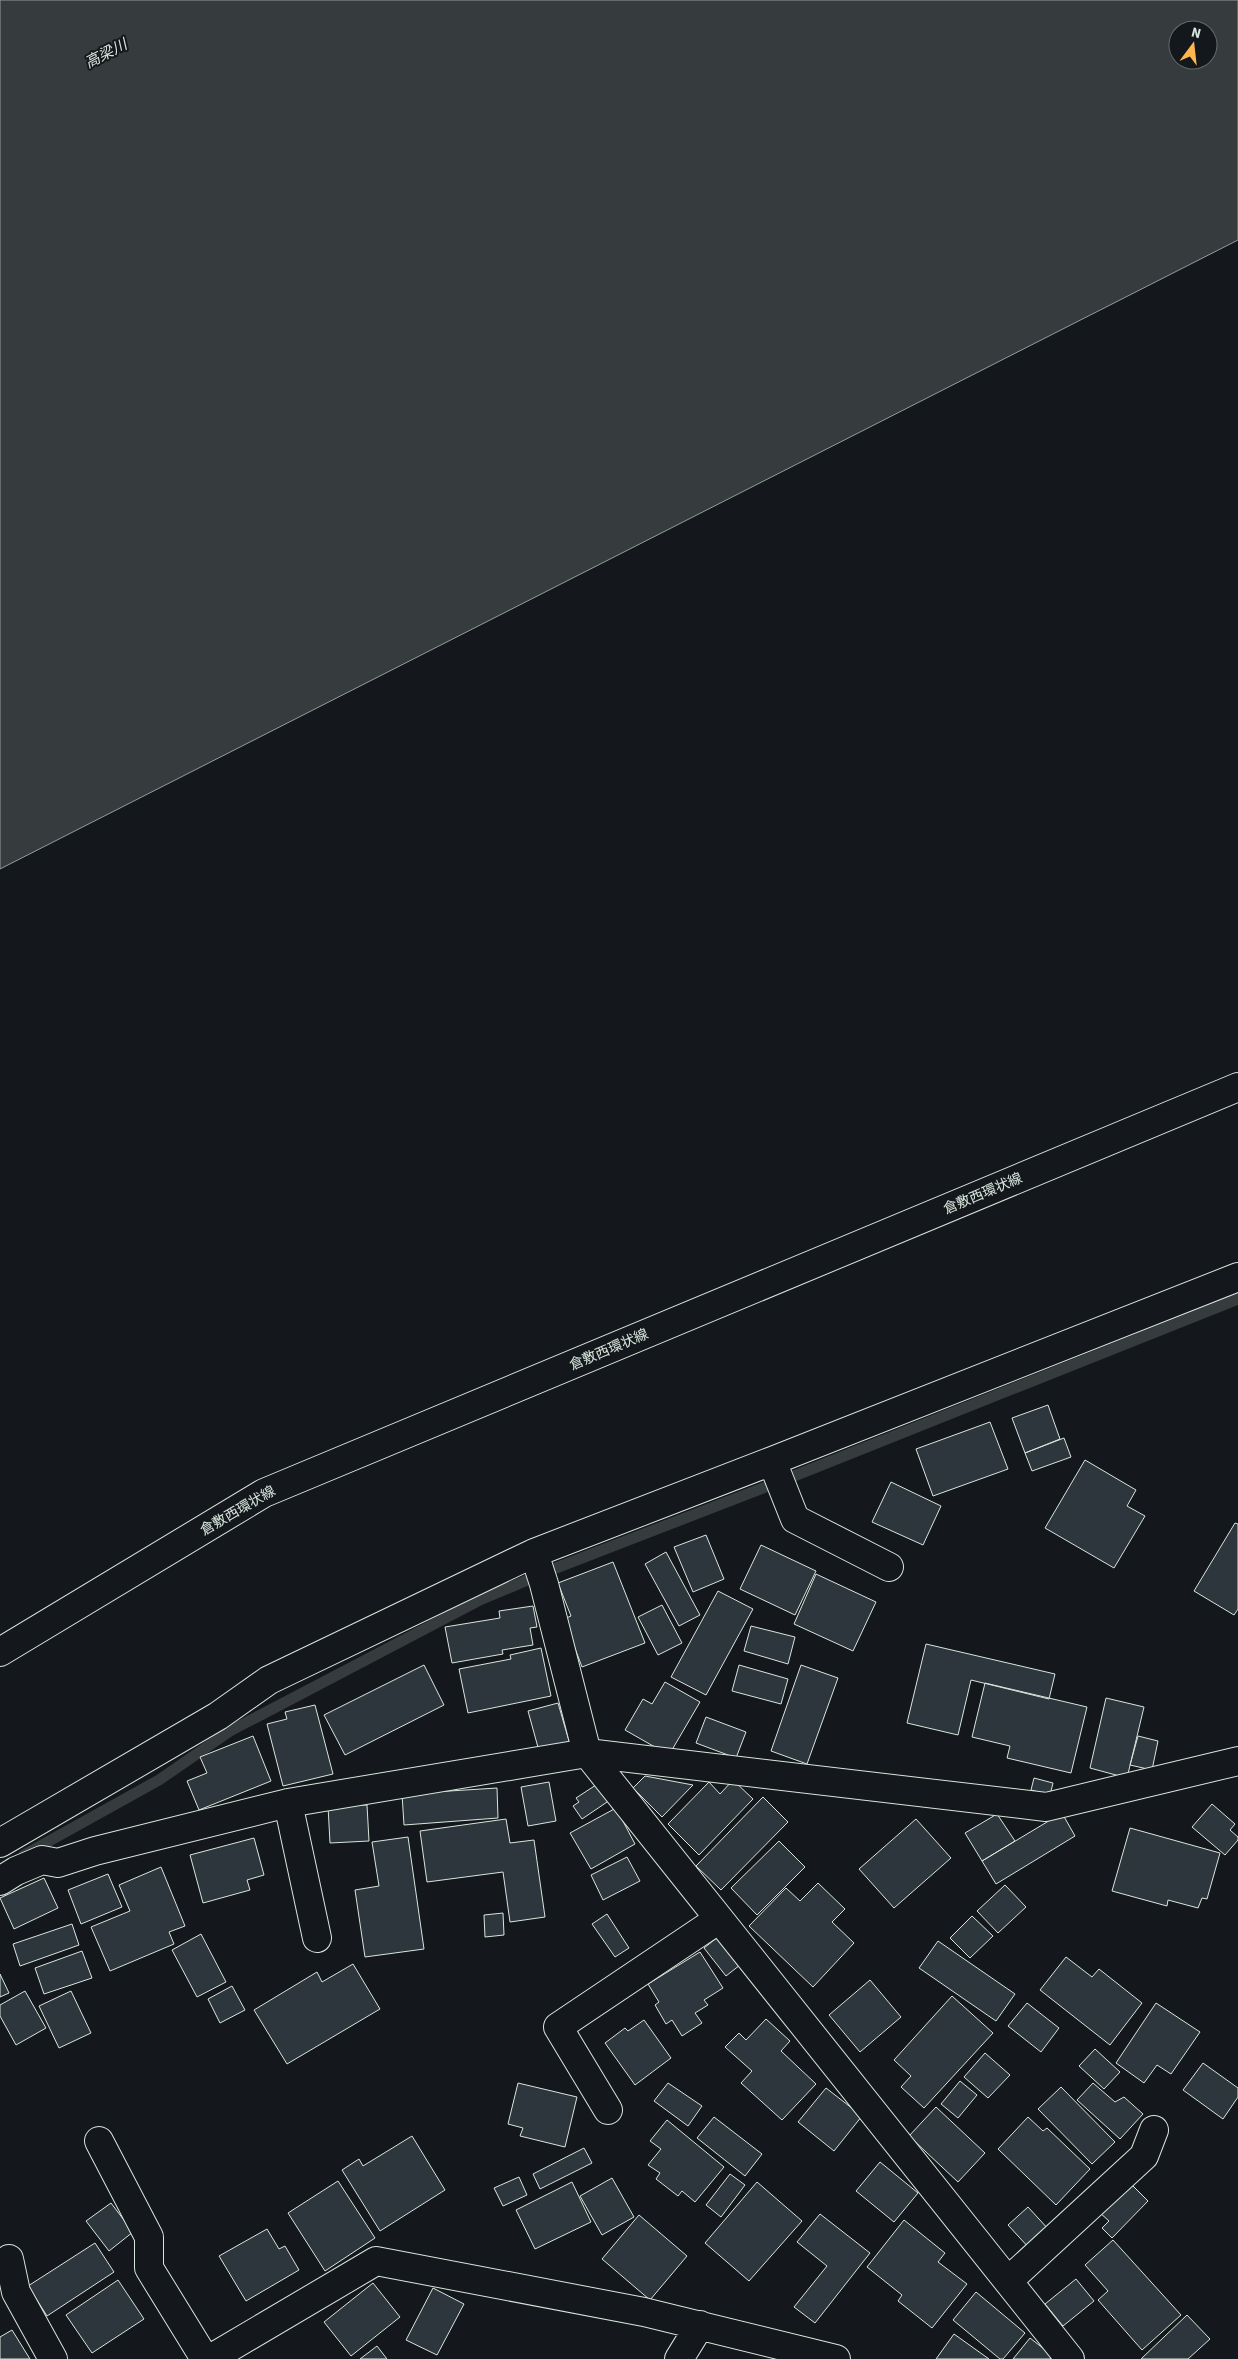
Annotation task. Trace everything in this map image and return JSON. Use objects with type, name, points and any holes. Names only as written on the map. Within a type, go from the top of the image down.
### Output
[{"type":"street","name":"倉敷西環状線","points":[[0,1652],[264,1493],[1238,1087]]},
{"type":"street","points":[[0,1843],[218,1716],[268,1680],[538,1567],[777,1474],[1238,1276]]},
{"type":"street","points":[[777,1474],[795,1519],[889,1567]]},
{"type":"street","points":[[538,1567],[586,1753],[1070,2359]]},
{"type":"street","points":[[0,1881],[42,1860],[58,1863],[95,1851],[288,1803],[586,1753],[1046,1807],[1238,1761]]},
{"type":"street","points":[[288,1803],[317,1938]]},
{"type":"street","points":[[608,2110],[558,2028],[719,1918]]},
{"type":"street","points":[[1008,2281],[1144,2156],[1154,2130]]},
{"type":"street","points":[[100,2141],[149,2237],[149,2268],[216,2357],[376,2261],[644,2312],[836,2359]]},
{"type":"street","points":[[9,2260],[16,2292],[53,2359]]},
{"type":"street","points":[[679,2359],[700,2326]]},
{"type":"water","name":"高梁川","points":[[0,0],[1238,0],[1238,240],[0,869]]},
{"type":"building","points":[[1048,1405],[1060,1439],[1025,1453],[1012,1418]]},
{"type":"building","points":[[990,1422],[1008,1469],[933,1496],[916,1449]]},
{"type":"building","points":[[1064,1438],[1071,1457],[1032,1471],[1025,1453]]},
{"type":"building","points":[[1085,1460],[1136,1490],[1127,1506],[1145,1516],[1114,1568],[1045,1528]]},
{"type":"building","points":[[891,1482],[941,1506],[923,1545],[872,1522]]},
{"type":"building","points":[[1235,1523],[1238,1524],[1238,1609],[1234,1615],[1194,1591]]},
{"type":"building","points":[[706,1535],[724,1579],[693,1592],[674,1547]]},
{"type":"building","points":[[761,1545],[816,1571],[795,1615],[740,1589]]},
{"type":"building","points":[[666,1552],[700,1615],[679,1626],[645,1564]]},
{"type":"building","points":[[613,1562],[645,1643],[582,1667],[564,1619],[571,1616],[558,1583]]},
{"type":"building","points":[[816,1574],[876,1602],[853,1651],[794,1624]]},
{"type":"building","points":[[718,1591],[753,1609],[706,1695],[671,1677]]},
{"type":"building","points":[[662,1605],[682,1643],[658,1655],[638,1617]]},
{"type":"building","points":[[533,1606],[537,1627],[530,1628],[533,1645],[502,1650],[503,1654],[452,1663],[445,1627],[500,1618],[499,1611]]},
{"type":"building","points":[[751,1626],[795,1637],[788,1664],[744,1651]]},
{"type":"building","points":[[926,1644],[1055,1674],[1049,1699],[971,1680],[958,1735],[907,1723]]},
{"type":"building","points":[[541,1648],[551,1696],[468,1713],[459,1669],[511,1659],[510,1655]]},
{"type":"building","points":[[424,1665],[444,1705],[345,1755],[324,1715]]},
{"type":"building","points":[[739,1665],[788,1679],[781,1704],[732,1691]]},
{"type":"building","points":[[801,1665],[838,1678],[807,1764],[771,1751]]},
{"type":"building","points":[[665,1682],[700,1702],[669,1755],[625,1730],[643,1699],[652,1704]]},
{"type":"building","points":[[985,1683],[1087,1707],[1071,1773],[1007,1758],[1010,1746],[972,1737]]},
{"type":"building","points":[[1106,1698],[1144,1707],[1127,1778],[1090,1768]]},
{"type":"building","points":[[558,1703],[571,1748],[539,1751],[528,1711]]},
{"type":"building","points":[[315,1705],[333,1774],[283,1786],[267,1724],[287,1719],[285,1712]]},
{"type":"building","points":[[706,1717],[746,1732],[736,1758],[696,1743]]},
{"type":"building","points":[[253,1736],[271,1781],[199,1810],[187,1781],[207,1773],[200,1757]]},
{"type":"building","points":[[1138,1736],[1158,1741],[1152,1770],[1130,1765]]},
{"type":"building","points":[[645,1776],[693,1785],[662,1817],[633,1788]]},
{"type":"building","points":[[1034,1778],[1053,1783],[1050,1795],[1031,1790]]},
{"type":"building","points":[[733,1780],[753,1799],[699,1855],[668,1824],[709,1782],[720,1794]]},
{"type":"building","points":[[549,1782],[556,1821],[528,1826],[521,1787]]},
{"type":"building","points":[[599,1783],[610,1800],[582,1819],[573,1806],[579,1802],[576,1798]]},
{"type":"building","points":[[497,1788],[498,1818],[404,1825],[402,1794]]},
{"type":"building","points":[[763,1797],[788,1822],[721,1890],[696,1866]]},
{"type":"building","points":[[1212,1804],[1235,1824],[1230,1830],[1238,1837],[1238,1840],[1225,1855],[1192,1827]]},
{"type":"building","points":[[367,1805],[369,1841],[330,1843],[328,1806]]},
{"type":"building","points":[[616,1808],[635,1844],[591,1869],[570,1833]]},
{"type":"building","points":[[1062,1813],[1075,1836],[996,1884],[982,1861]]},
{"type":"building","points":[[997,1814],[1015,1841],[982,1861],[965,1833]]},
{"type":"building","points":[[506,1819],[510,1843],[534,1840],[545,1917],[510,1922],[503,1872],[427,1882],[420,1831]]},
{"type":"building","points":[[916,1819],[951,1858],[894,1908],[859,1869]]},
{"type":"building","points":[[1130,1828],[1220,1853],[1207,1899],[1202,1898],[1198,1908],[1168,1900],[1167,1906],[1112,1891]]},
{"type":"building","points":[[408,1837],[424,1949],[365,1957],[355,1890],[379,1886],[372,1842]]},
{"type":"building","points":[[254,1838],[264,1875],[247,1880],[250,1890],[203,1903],[190,1855]]},
{"type":"building","points":[[779,1841],[805,1867],[757,1915],[731,1888]]},
{"type":"building","points":[[627,1857],[640,1881],[603,1900],[591,1875]]},
{"type":"building","points":[[161,1867],[185,1926],[169,1932],[174,1944],[110,1971],[91,1927],[130,1911],[119,1885]]},
{"type":"building","points":[[108,1874],[122,1907],[81,1924],[68,1890]]},
{"type":"building","points":[[44,1878],[58,1908],[14,1929],[0,1898]]},
{"type":"building","points":[[818,1883],[845,1909],[832,1922],[854,1943],[813,1987],[749,1926],[786,1888],[800,1901]]},
{"type":"building","points":[[1005,1885],[1026,1907],[998,1933],[977,1911]]},
{"type":"building","points":[[503,1913],[504,1935],[485,1937],[484,1915]]},
{"type":"building","points":[[607,1914],[629,1948],[615,1957],[592,1924]]},
{"type":"building","points":[[972,1916],[993,1936],[970,1958],[950,1938]]},
{"type":"building","points":[[72,1924],[79,1945],[20,1966],[13,1944]]},
{"type":"building","points":[[201,1934],[226,1982],[197,1997],[172,1950]]},
{"type":"building","points":[[718,1937],[740,1965],[726,1976],[704,1948]]},
{"type":"building","points":[[938,1941],[1015,1994],[996,2021],[919,1968]]},
{"type":"building","points":[[82,1951],[92,1978],[44,1994],[35,1968]]},
{"type":"building","points":[[700,1952],[723,1988],[704,2000],[708,2005],[695,2013],[702,2023],[682,2036],[672,2020],[666,2024],[655,2005],[659,2002],[648,1984]]},
{"type":"building","points":[[1066,1957],[1092,1977],[1099,1969],[1142,2003],[1110,2045],[1040,1990]]},
{"type":"building","points":[[353,1964],[380,2009],[287,2064],[254,2010],[317,1972],[322,1982]]},
{"type":"building","points":[[0,1974],[9,1993],[0,1997]]},
{"type":"building","points":[[870,1980],[901,2017],[860,2052],[829,2015]]},
{"type":"building","points":[[232,1986],[245,2010],[220,2023],[208,1999]]},
{"type":"building","points":[[25,1991],[46,2028],[16,2045],[0,2016],[0,2005]]},
{"type":"building","points":[[71,1991],[91,2033],[59,2048],[39,2006]]},
{"type":"building","points":[[952,1996],[993,2033],[924,2108],[901,2087],[911,2076],[894,2060]]},
{"type":"building","points":[[1027,2003],[1059,2028],[1041,2052],[1008,2026]]},
{"type":"building","points":[[1156,2003],[1200,2032],[1171,2074],[1157,2065],[1144,2083],[1116,2063]]},
{"type":"building","points":[[766,2019],[790,2041],[781,2051],[816,2084],[782,2120],[741,2083],[752,2071],[725,2047],[739,2033],[746,2040]]},
{"type":"building","points":[[644,2020],[671,2058],[635,2085],[605,2043],[625,2028],[628,2031]]},
{"type":"building","points":[[1095,2049],[1120,2072],[1104,2089],[1079,2066]]},
{"type":"building","points":[[985,2053],[1010,2075],[988,2098],[964,2077]]},
{"type":"building","points":[[1203,2063],[1238,2088],[1238,2097],[1223,2119],[1183,2090]]},
{"type":"building","points":[[960,2081],[977,2095],[958,2118],[941,2104]]},
{"type":"building","points":[[518,2083],[577,2097],[565,2147],[520,2136],[523,2128],[508,2124]]},
{"type":"building","points":[[668,2083],[702,2106],[688,2126],[654,2101]]},
{"type":"building","points":[[1093,2083],[1115,2102],[1124,2097],[1143,2114],[1120,2139],[1077,2100]]},
{"type":"building","points":[[1061,2087],[1115,2142],[1092,2164],[1038,2109]]},
{"type":"building","points":[[826,2088],[862,2116],[834,2151],[798,2122]]},
{"type":"building","points":[[936,2107],[985,2153],[958,2182],[909,2136]]},
{"type":"building","points":[[714,2117],[762,2154],[745,2176],[697,2138]]},
{"type":"building","points":[[1028,2117],[1043,2131],[1047,2128],[1090,2169],[1056,2205],[998,2149]]},
{"type":"building","points":[[667,2120],[724,2167],[695,2202],[682,2191],[678,2196],[656,2179],[660,2173],[648,2165],[661,2149],[650,2141]]},
{"type":"building","points":[[412,2136],[445,2190],[380,2231],[342,2170],[359,2159],[363,2166]]},
{"type":"building","points":[[584,2148],[592,2163],[540,2189],[533,2174]]},
{"type":"building","points":[[880,2162],[918,2193],[894,2222],[856,2191]]},
{"type":"building","points":[[730,2174],[745,2185],[721,2217],[706,2205]]},
{"type":"building","points":[[519,2177],[527,2195],[503,2206],[494,2188]]},
{"type":"building","points":[[612,2178],[634,2217],[602,2235],[580,2196]]},
{"type":"building","points":[[338,2181],[375,2238],[325,2271],[288,2213]]},
{"type":"building","points":[[572,2182],[591,2222],[535,2249],[516,2210]]},
{"type":"building","points":[[757,2182],[802,2221],[749,2281],[705,2243]]},
{"type":"building","points":[[1129,2182],[1148,2201],[1112,2238],[1102,2228],[1109,2221],[1099,2212]]},
{"type":"building","points":[[111,2203],[133,2232],[109,2251],[86,2221]]},
{"type":"building","points":[[1028,2207],[1050,2231],[1030,2249],[1008,2225]]},
{"type":"building","points":[[820,2214],[870,2253],[815,2323],[794,2307],[827,2266],[797,2242]]},
{"type":"building","points":[[639,2215],[687,2256],[650,2300],[602,2259]]},
{"type":"building","points":[[904,2220],[945,2253],[938,2262],[967,2284],[932,2328],[898,2301],[902,2295],[867,2267]]},
{"type":"building","points":[[267,2229],[279,2249],[285,2246],[299,2270],[246,2301],[219,2256]]},
{"type":"building","points":[[1113,2240],[1181,2315],[1142,2350],[1098,2300],[1108,2291],[1085,2265]]},
{"type":"building","points":[[95,2243],[114,2272],[47,2316],[28,2286]]},
{"type":"building","points":[[1076,2279],[1094,2301],[1063,2326],[1045,2304]]},
{"type":"building","points":[[118,2280],[144,2319],[92,2353],[66,2315]]},
{"type":"building","points":[[373,2283],[400,2317],[351,2356],[324,2322]]},
{"type":"building","points":[[433,2288],[464,2304],[437,2355],[406,2340]]},
{"type":"building","points":[[976,2292],[1025,2333],[1003,2359],[1000,2359],[953,2320]]},
{"type":"building","points":[[1187,2315],[1210,2339],[1188,2359],[1141,2359]]},
{"type":"building","points":[[12,2330],[30,2359],[0,2359],[0,2337]]},
{"type":"building","points":[[954,2334],[989,2359],[936,2359]]},
{"type":"building","points":[[1030,2338],[1053,2356],[1050,2359],[1013,2359]]},
{"type":"building","points":[[377,2346],[387,2359],[360,2359]]},
{"type":"waterway","points":[[24,1855],[159,1780],[230,1731],[480,1600],[556,1568],[794,1476],[1238,1299]]}]
